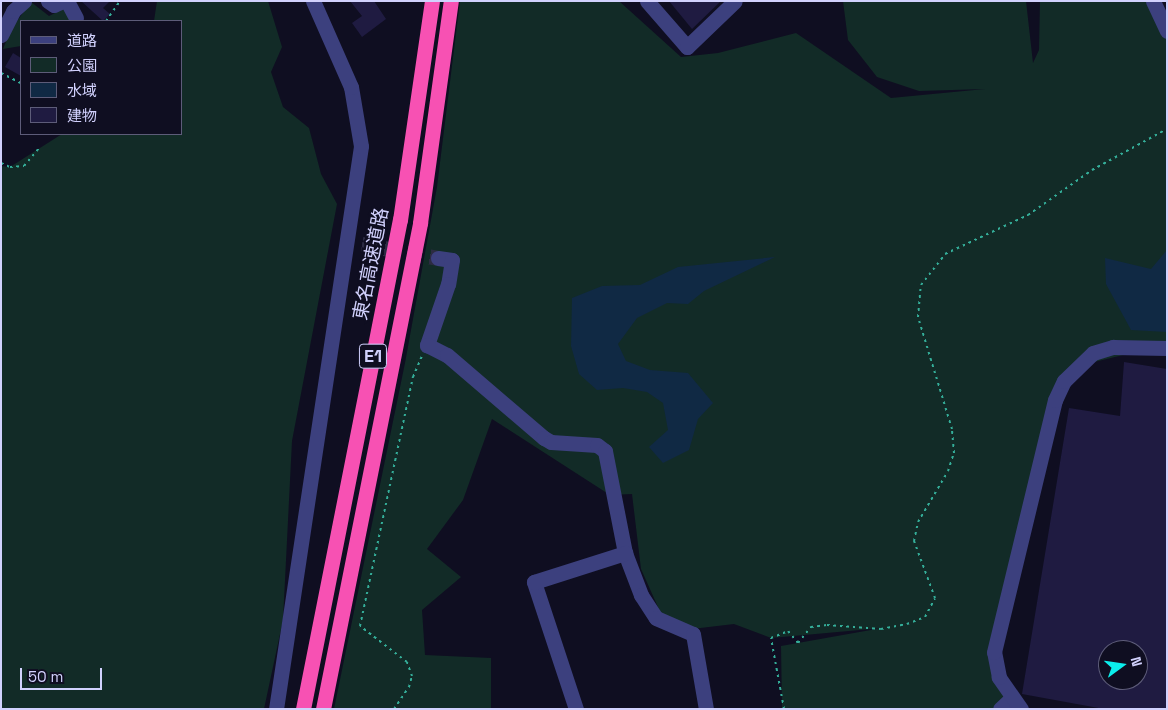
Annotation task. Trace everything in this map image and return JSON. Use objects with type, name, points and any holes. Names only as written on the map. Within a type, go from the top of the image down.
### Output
[{"type":"highway","name":"東名高速道路","points":[[304,709],[400,220],[432,1]]},
{"type":"highway","name":"東名高速道路","points":[[323,709],[420,223],[451,1]]},
{"type":"street","points":[[1,36],[13,11],[24,1]]},
{"type":"street","points":[[48,1],[54,4],[63,1]]},
{"type":"street","points":[[67,1],[76,18]]},
{"type":"street","points":[[276,709],[355,243],[361,146],[358,115],[351,87],[313,1]]},
{"type":"street","points":[[647,1],[687,47],[735,1]]},
{"type":"street","points":[[1153,1],[1167,31]]},
{"type":"street","points":[[438,258],[452,260],[448,284],[427,345],[447,355],[544,438],[551,442],[597,445],[605,451],[625,553],[641,595],[656,618],[693,634],[706,709]]},
{"type":"street","points":[[1000,709],[1016,703],[999,677],[994,652],[1055,400],[1064,380],[1093,353],[1113,347],[1167,348]]},
{"type":"street","points":[[576,709],[534,582],[625,553]]},
{"type":"path","points":[[107,20],[120,1]]},
{"type":"path","points":[[1,73],[20,83]]},
{"type":"path","points":[[784,709],[771,638],[788,631],[798,643],[811,627],[827,625],[881,630],[907,624],[925,617],[935,598],[914,541],[918,522],[948,471],[954,453],[952,429],[918,317],[921,285],[945,254],[1029,214],[1092,170],[1167,129]]},
{"type":"path","points":[[1,163],[10,167],[24,166],[39,148]]},
{"type":"path","points":[[394,709],[409,687],[412,676],[407,662],[360,626],[413,377],[427,345]]},
{"type":"green space","points":[[157,1],[268,1],[282,47],[271,72],[283,107],[309,128],[321,174],[337,204],[292,441],[283,620],[264,709],[1,709],[1,166],[10,167],[60,135],[182,135],[182,20],[154,20]]},
{"type":"green space","points":[[460,1],[619,1],[681,57],[718,53],[796,33],[891,98],[985,89],[919,91],[877,77],[848,40],[843,1],[1026,1],[1033,63],[1039,50],[1040,1],[1146,1],[1167,17],[1167,348],[1156,347],[1078,366],[1045,444],[994,651],[1012,698],[1000,709],[782,709],[781,646],[882,628],[771,638],[734,624],[692,629],[662,616],[641,569],[632,494],[610,495],[492,419],[463,500],[427,549],[461,577],[422,610],[425,655],[491,658],[491,708],[334,709],[405,363],[437,187]]},
{"type":"green space","points":[[31,2],[49,16],[71,5],[81,20],[20,20],[20,46],[3,49],[11,29]]},
{"type":"water","points":[[1167,250],[1167,332],[1131,330],[1106,284],[1105,258],[1151,269]]},
{"type":"water","points":[[775,257],[704,291],[688,304],[667,303],[637,318],[618,344],[626,361],[650,370],[688,373],[713,403],[698,419],[689,450],[663,463],[649,447],[668,430],[663,403],[647,392],[623,388],[597,390],[579,374],[571,346],[572,298],[602,286],[640,285],[678,267]]},
{"type":"building","points":[[81,1],[110,1],[103,8],[110,14],[102,20]]},
{"type":"building","points":[[350,1],[374,1],[386,19],[362,37],[352,23],[362,16]]},
{"type":"building","points":[[669,1],[721,1],[692,29]]},
{"type":"building","points":[[13,53],[20,57],[20,75],[5,67]]},
{"type":"building","points":[[1124,362],[1167,369],[1167,709],[1104,709],[1022,694],[1069,408],[1120,416]]},
{"type":"tunnel","points":[[362,244],[438,258]]}]
